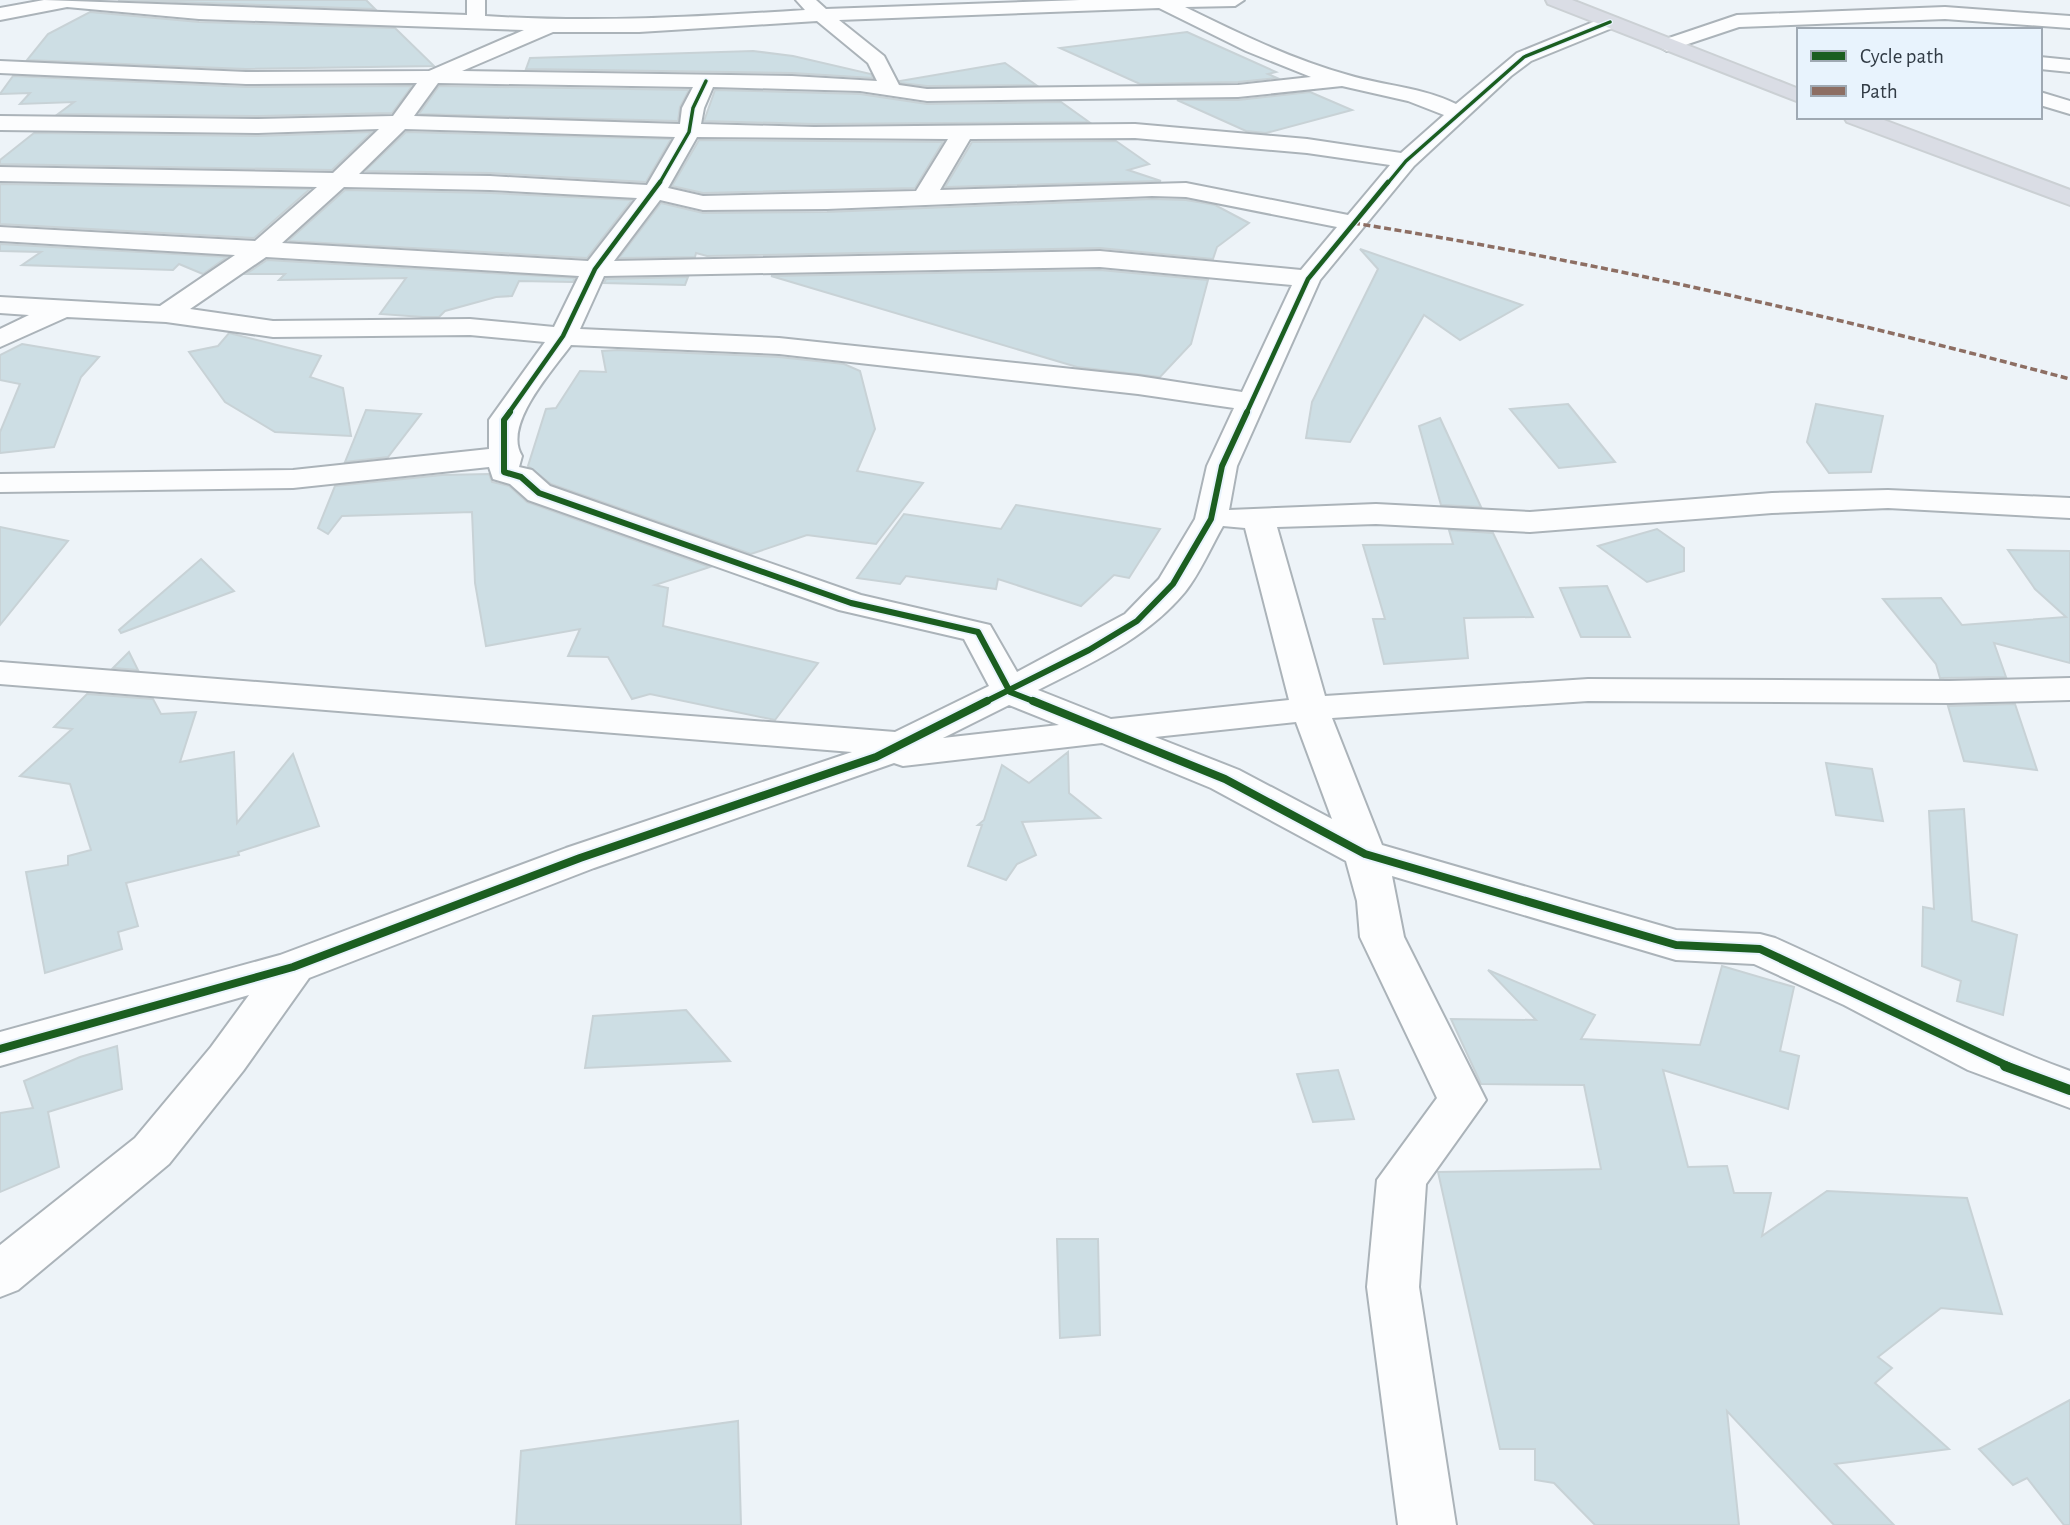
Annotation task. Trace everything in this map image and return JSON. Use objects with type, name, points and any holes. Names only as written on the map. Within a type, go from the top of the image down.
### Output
[{"type":"highway","points":[[1555,0],[1797,95]]},
{"type":"highway","points":[[1860,119],[2070,198]]},
{"type":"street","points":[[805,0],[821,15],[883,53],[890,88]]},
{"type":"street","points":[[0,14],[72,1],[199,13],[474,10],[550,26],[639,26],[988,4],[1235,0]]},
{"type":"street","points":[[1159,2],[1256,47],[1342,80],[1389,88],[1442,104],[1456,112]]},
{"type":"street","points":[[919,31],[988,4]]},
{"type":"street","points":[[1667,46],[1737,21],[1945,13],[2070,22]]},
{"type":"street","points":[[1826,28],[1825,25],[1846,17]]},
{"type":"street","points":[[1737,21],[1797,31]]},
{"type":"street","points":[[0,1049],[293,967],[580,858],[888,751],[1089,650],[1137,621],[1173,584],[1211,519],[1222,466],[1254,402],[1308,279],[1406,161],[1456,112],[1524,57],[1610,22]]},
{"type":"street","points":[[166,314],[260,250],[341,178],[399,122],[432,77],[550,26]]},
{"type":"street","points":[[2042,63],[2070,66]]},
{"type":"street","points":[[0,67],[246,78],[432,77],[706,81],[890,88],[927,95],[1098,90],[1238,91],[1342,80]]},
{"type":"street","points":[[706,81],[693,107],[689,132],[654,192],[595,269],[563,336],[504,420],[507,456],[505,472],[521,477],[539,493],[851,603],[978,632],[1010,691],[1225,779],[1365,854],[1676,944],[1760,949],[1860,994],[1984,1058],[2070,1090]]},
{"type":"street","points":[[2042,99],[2070,108]]},
{"type":"street","points":[[0,123],[258,126],[399,122],[689,132],[962,134],[1000,130],[1135,131],[1307,146],[1406,161]]},
{"type":"street","points":[[924,198],[962,134]]},
{"type":"street","points":[[0,174],[341,178],[654,192],[703,203],[1152,189],[1186,191],[1353,223]]},
{"type":"street","points":[[0,234],[595,269],[1100,259],[1175,264],[1308,279]]},
{"type":"street","points":[[0,305],[166,314],[273,329],[470,327],[563,336],[779,346],[1138,385],[1254,402]]},
{"type":"street","points":[[0,339],[62,310]]},
{"type":"street","points":[[0,483],[293,479],[507,456]]},
{"type":"street","points":[[1211,519],[1376,514],[1530,522],[1772,503],[1888,499],[2070,508]]},
{"type":"street","points":[[1258,518],[1309,707],[1365,854],[1378,901],[1382,937],[1462,1100],[1402,1180],[1393,1287],[1427,1525]]},
{"type":"street","points":[[0,673],[888,751],[1113,732],[1309,707],[1587,690],[1759,688],[1963,694],[2070,689]]},
{"type":"street","points":[[0,1275],[152,1151],[227,1059],[293,967]]},
{"type":"building","points":[[118,0],[366,0],[375,9]]},
{"type":"building","points":[[90,12],[199,22],[395,28],[434,66],[246,69],[27,60],[48,34]]},
{"type":"building","points":[[1187,32],[1276,72],[1268,74],[1277,78],[1238,82],[1140,84],[1060,48]]},
{"type":"building","points":[[753,51],[793,56],[871,74],[873,78],[792,73],[526,69],[530,58]]},
{"type":"building","points":[[1005,63],[1036,85],[927,86],[900,81]]},
{"type":"building","points":[[13,76],[246,87],[412,86],[392,113],[258,116],[58,114],[74,102],[20,104],[30,93],[0,94]]},
{"type":"building","points":[[439,86],[689,90],[680,107],[678,121],[419,114]]},
{"type":"building","points":[[715,90],[860,94],[927,104],[1061,102],[1089,122],[814,124],[704,121]]},
{"type":"building","points":[[1310,92],[1352,110],[1266,133],[1246,131],[1177,100],[1238,100]]},
{"type":"building","points":[[372,132],[332,170],[0,164],[0,160],[34,133],[258,136]]},
{"type":"building","points":[[406,132],[671,139],[646,182],[490,173],[365,171]]},
{"type":"building","points":[[699,140],[943,142],[915,188],[703,193],[672,186]]},
{"type":"building","points":[[1116,141],[1149,164],[1128,170],[1161,181],[945,187],[972,142]]},
{"type":"building","points":[[0,184],[310,189],[254,238],[0,224]]},
{"type":"building","points":[[345,190],[632,200],[587,258],[288,241]]},
{"type":"building","points":[[1152,199],[1186,200],[1215,205],[1249,223],[1217,247],[1213,259],[1100,248],[707,256],[696,253],[695,257],[619,258],[661,203],[703,213],[827,212]]},
{"type":"building","points":[[0,244],[227,257],[203,274],[179,264],[173,270],[22,265],[41,252],[0,251]]},
{"type":"building","points":[[1360,249],[1522,305],[1460,340],[1424,315],[1350,442],[1306,438],[1312,402],[1378,269]]},
{"type":"building","points":[[267,260],[575,278],[573,282],[519,281],[512,296],[496,297],[445,311],[439,317],[423,317],[380,314],[406,278],[279,280],[285,274],[246,274]]},
{"type":"building","points":[[1100,270],[1208,280],[1191,344],[1160,377],[1077,367],[771,276]]},
{"type":"building","points":[[688,277],[685,285],[604,283],[606,279]]},
{"type":"building","points":[[229,333],[321,356],[310,377],[343,388],[351,436],[275,432],[225,402],[189,352],[218,346]]},
{"type":"building","points":[[22,344],[99,357],[81,377],[54,447],[0,453],[0,432],[20,384],[0,380],[0,355]]},
{"type":"building","points":[[602,351],[779,357],[844,364],[860,371],[875,429],[857,471],[923,483],[876,544],[807,535],[751,554],[551,484],[528,466],[546,409],[556,408],[580,371],[606,372]]},
{"type":"building","points":[[1568,404],[1615,462],[1559,468],[1510,409]]},
{"type":"building","points":[[1816,404],[1883,416],[1871,472],[1829,473],[1807,442]]},
{"type":"building","points":[[366,410],[421,414],[388,457],[345,462]]},
{"type":"building","points":[[1440,418],[1481,507],[1441,505],[1419,426]]},
{"type":"building","points":[[489,474],[492,482],[509,486],[527,502],[710,567],[655,585],[668,588],[663,626],[818,663],[775,720],[650,694],[632,699],[608,657],[568,656],[580,629],[486,646],[475,583],[472,512],[342,516],[328,534],[318,528],[335,486],[442,475]]},
{"type":"building","points":[[1016,505],[1160,529],[1129,578],[1114,575],[1081,606],[998,579],[996,589],[906,576],[900,584],[857,578],[904,514],[1001,529]]},
{"type":"building","points":[[0,527],[68,541],[0,625]]},
{"type":"building","points":[[1657,529],[1684,548],[1684,571],[1647,582],[1598,546]]},
{"type":"building","points":[[1449,530],[1493,533],[1533,617],[1464,618],[1468,658],[1384,664],[1373,619],[1385,619],[1363,545],[1453,544]]},
{"type":"building","points":[[2008,550],[2070,551],[2070,663],[1994,643],[2006,677],[1940,678],[1936,664],[1883,599],[1941,598],[1962,625],[2066,617],[2035,589]]},
{"type":"building","points":[[201,559],[234,591],[121,633],[119,630]]},
{"type":"building","points":[[1607,586],[1630,637],[1581,637],[1560,588]]},
{"type":"building","points":[[129,652],[138,670],[113,668]]},
{"type":"building","points":[[87,694],[153,699],[161,714],[196,712],[180,762],[234,752],[237,823],[293,754],[319,826],[238,852],[239,855],[126,883],[138,926],[118,932],[122,949],[45,973],[26,872],[68,865],[68,856],[91,850],[70,784],[20,776],[72,729],[54,727]]},
{"type":"building","points":[[2015,704],[2037,770],[1964,761],[1948,706]]},
{"type":"building","points":[[1068,752],[1069,793],[1100,818],[1022,822],[1036,855],[1017,864],[1006,880],[968,866],[982,825],[978,825],[984,820],[1002,765],[1029,783]]},
{"type":"building","points":[[1826,763],[1872,769],[1883,821],[1836,815]]},
{"type":"building","points":[[1964,809],[1972,921],[2017,935],[2003,1015],[1957,1001],[1961,981],[1922,966],[1923,907],[1934,909],[1929,811]]},
{"type":"building","points":[[1722,966],[1794,987],[1780,1051],[1799,1056],[1788,1109],[1663,1070],[1688,1167],[1727,1166],[1734,1193],[1771,1193],[1762,1236],[1827,1191],[1967,1198],[2002,1314],[1941,1308],[1878,1357],[1892,1368],[1875,1383],[1949,1449],[1835,1464],[1894,1525],[1834,1525],[1727,1411],[1739,1525],[1595,1525],[1554,1483],[1535,1480],[1535,1449],[1500,1449],[1438,1172],[1601,1169],[1584,1085],[1481,1084],[1451,1019],[1536,1020],[1488,970],[1595,1015],[1581,1039],[1700,1045]]},
{"type":"building","points":[[686,1010],[730,1061],[585,1068],[593,1016]]},
{"type":"building","points":[[117,1046],[122,1089],[48,1112],[59,1167],[0,1192],[0,1113],[33,1108],[24,1081],[80,1057]]},
{"type":"building","points":[[1338,1070],[1354,1119],[1313,1122],[1297,1074]]},
{"type":"building","points":[[1057,1239],[1098,1239],[1100,1335],[1060,1338]]},
{"type":"building","points":[[2070,1400],[2070,1525],[2064,1525],[2027,1478],[2013,1485],[1979,1449]]},
{"type":"building","points":[[738,1421],[741,1525],[516,1525],[521,1451]]},
{"type":"marked path","points":[[1353,223],[1449,238],[1873,326],[2070,379]]},
{"type":"cycle path","points":[[0,1049],[293,967],[580,858],[876,757],[1089,650],[1137,621],[1173,584],[1211,519],[1222,466],[1308,279],[1330,251],[1406,161],[1504,72],[1524,57],[1610,22]]},
{"type":"cycle path","points":[[706,81],[693,108],[689,132],[654,192],[595,269],[563,336],[504,420],[504,472],[521,477],[539,493],[851,603],[978,632],[1010,692],[1225,779],[1365,854],[1676,945],[1760,949],[1860,994],[1984,1058],[2070,1090]]}]
